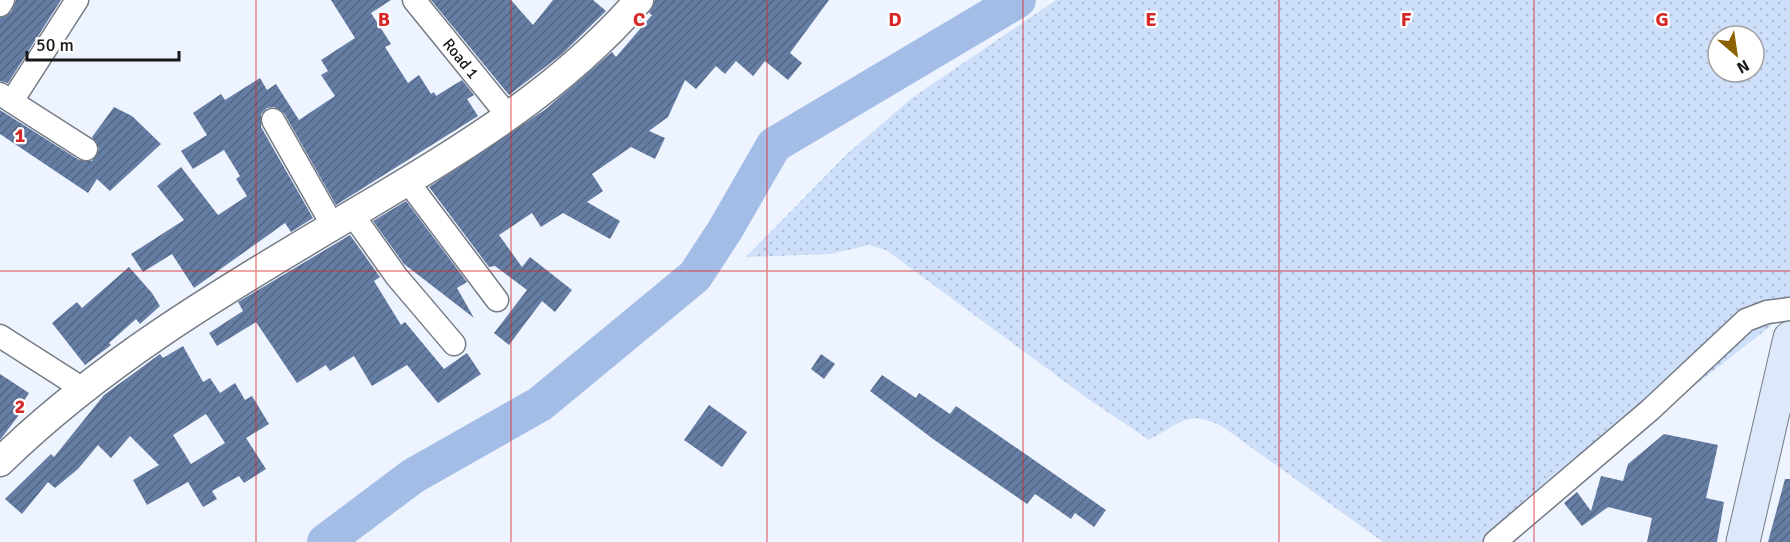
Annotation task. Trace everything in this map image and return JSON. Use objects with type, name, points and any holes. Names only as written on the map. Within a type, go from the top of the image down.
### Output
[{"type":"main road","points":[[1743,542],[1790,338]]},
{"type":"street","points":[[0,5],[3,0]]},
{"type":"street","points":[[77,0],[6,98],[86,149]]},
{"type":"street","name":"Road 1","points":[[414,0],[509,117]]},
{"type":"street","points":[[0,462],[30,433],[83,389],[173,324],[408,182],[509,117],[590,52],[639,0]]},
{"type":"street","points":[[273,120],[343,220],[397,277],[454,344]]},
{"type":"street","points":[[408,182],[497,300]]},
{"type":"street","points":[[1495,542],[1658,403],[1746,320],[1767,312],[1790,309]]},
{"type":"street","points":[[0,336],[83,389]]},
{"type":"shaded area","points":[[1056,0],[1790,0],[1790,311],[1494,542],[1383,542],[1223,427],[1201,419],[1185,420],[1149,440],[1087,398],[886,250],[869,245],[831,254],[746,257],[847,154],[912,98]]},
{"type":"building","points":[[16,0],[61,0],[8,83],[0,81],[0,18],[11,12]]},
{"type":"building","points":[[331,0],[391,0],[371,13],[391,44],[385,47],[408,83],[419,75],[431,94],[434,92],[436,96],[462,80],[474,95],[467,99],[478,116],[336,205],[284,113],[274,107],[267,108],[261,114],[261,127],[313,218],[291,232],[285,223],[194,288],[172,254],[143,272],[131,254],[184,220],[157,186],[181,167],[218,215],[247,196],[236,179],[240,176],[224,150],[193,169],[181,151],[207,135],[193,113],[221,94],[225,100],[260,78],[267,90],[276,84],[299,120],[335,96],[321,75],[328,71],[321,60],[355,38]]},
{"type":"building","points":[[431,0],[511,0],[533,25],[553,0],[593,0],[606,11],[562,54],[509,95]]},
{"type":"building","points":[[655,0],[829,0],[790,53],[802,63],[788,80],[765,61],[753,76],[736,61],[725,74],[716,66],[696,89],[685,80],[668,117],[649,131],[665,138],[655,159],[631,147],[592,174],[603,191],[587,202],[620,221],[610,239],[563,213],[541,227],[532,213],[499,235],[522,267],[530,257],[572,290],[555,312],[542,301],[509,345],[494,333],[527,290],[495,266],[489,267],[429,187],[546,109],[612,52],[616,57],[652,15],[649,13]]},
{"type":"building","points":[[114,107],[132,116],[161,144],[110,191],[97,179],[88,193],[0,134],[0,110],[79,160],[92,161],[99,149],[92,137]]},
{"type":"building","points":[[406,201],[467,282],[457,288],[474,318],[404,264],[373,221]]},
{"type":"building","points":[[350,235],[380,277],[374,281],[401,325],[405,322],[444,369],[467,353],[481,374],[438,403],[407,365],[372,386],[354,356],[330,371],[326,365],[297,383],[256,322],[217,346],[209,333],[243,311],[238,302]]},
{"type":"building","points":[[129,267],[152,293],[160,306],[140,324],[136,319],[109,343],[111,345],[85,365],[52,323],[77,302],[82,308]]},
{"type":"building","points":[[183,346],[203,382],[210,378],[220,393],[235,383],[245,400],[252,396],[269,424],[246,438],[266,469],[244,483],[239,476],[212,491],[217,499],[203,507],[188,482],[147,505],[133,480],[159,465],[130,436],[111,458],[98,445],[78,469],[55,488],[48,482],[22,514],[5,499],[51,454],[54,457],[104,395],[160,354],[163,358]],"holes":[[[206,414],[225,443],[191,464],[173,435]]]},
{"type":"building","points":[[821,354],[835,364],[824,379],[811,369]]},
{"type":"building","points":[[0,374],[29,393],[19,408],[22,411],[0,440]]},
{"type":"building","points":[[882,375],[916,398],[919,393],[950,414],[956,406],[1106,510],[1094,527],[1075,513],[1071,519],[1035,494],[1027,504],[933,439],[870,391]]},
{"type":"building","points":[[709,405],[747,432],[722,467],[684,440]]},
{"type":"building","points":[[1664,434],[1718,445],[1706,498],[1724,502],[1717,542],[1647,542],[1652,518],[1608,507],[1582,526],[1564,503],[1577,492],[1591,511],[1601,476],[1623,481],[1628,464]]},
{"type":"building","points":[[1785,479],[1790,479],[1790,542],[1768,542]]},
{"type":"waterway","points":[[325,542],[413,476],[540,404],[695,276],[725,230],[774,145],[1018,0]]}]
